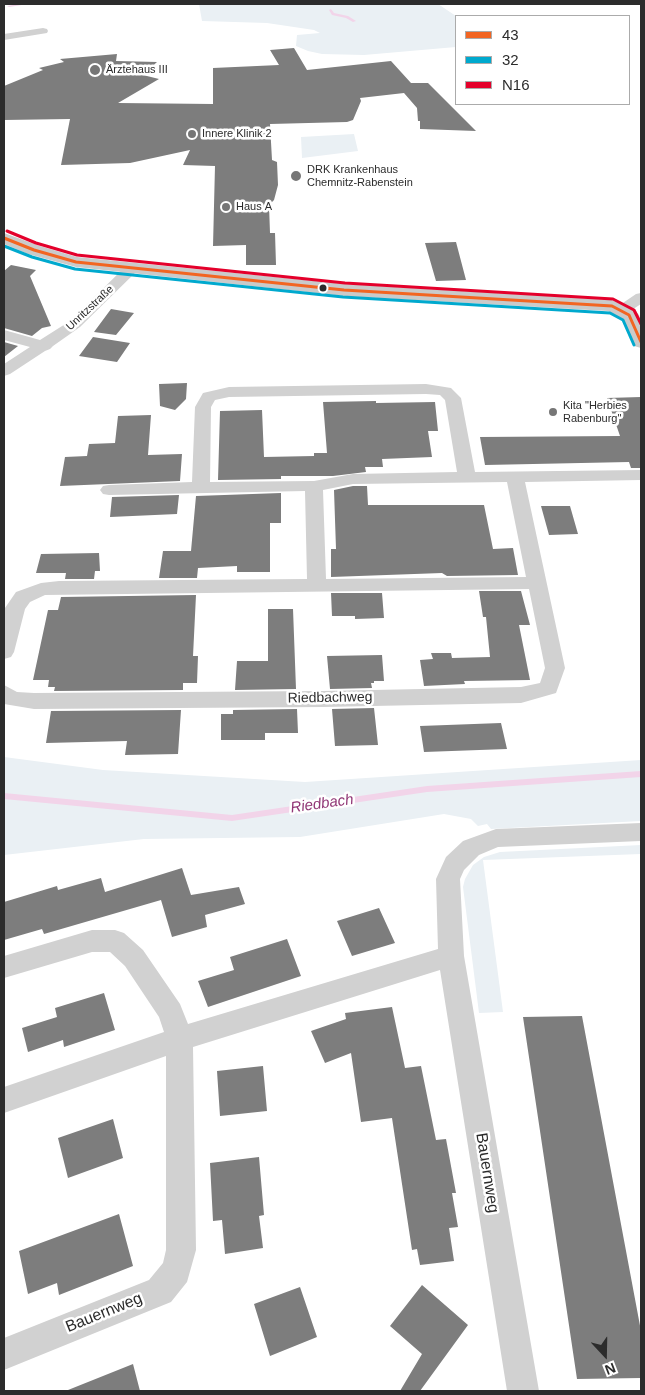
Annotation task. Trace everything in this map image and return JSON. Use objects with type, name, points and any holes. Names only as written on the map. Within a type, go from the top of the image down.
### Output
[{"type":"street","points":[[4,37],[43,31]]},
{"type":"street","name":"Unritzstraße","points":[[6,241],[76,262],[344,290],[612,306],[622,310]]},
{"type":"street","name":"Unritzstraße","points":[[4,371],[45,346],[75,324],[133,267]]},
{"type":"street","points":[[641,297],[622,310],[629,315],[641,342]]},
{"type":"street","points":[[4,335],[45,346]]},
{"type":"street","points":[[201,487],[202,407],[209,396],[228,392],[426,389],[446,391],[453,398],[467,478]]},
{"type":"street","points":[[110,490],[314,486],[353,479],[641,475]]},
{"type":"street","name":"Riedbachweg","points":[[4,693],[12,699],[34,701],[323,699],[521,694],[549,688],[555,668],[515,477]]},
{"type":"street","points":[[314,486],[317,585]]},
{"type":"street","points":[[4,652],[15,608],[23,597],[40,589],[59,587],[538,583]]},
{"type":"street","name":"Bauernweg","points":[[523,1391],[451,956],[448,879],[454,864],[471,848],[496,838],[641,832]]},
{"type":"street","name":"Bauernweg","points":[[4,967],[92,941],[116,941],[134,958],[171,1012],[179,1039],[181,1250],[176,1271],[160,1291],[4,1354]]},
{"type":"street","points":[[4,1100],[179,1039],[451,956]]},
{"type":"shaded area","points":[[199,4],[438,4],[455,15],[455,47],[364,55],[322,54],[296,46],[297,35],[320,33],[314,30],[267,23],[202,21]]},
{"type":"shaded area","points":[[354,134],[358,151],[302,158],[301,137]]},
{"type":"shaded area","points":[[4,757],[103,770],[305,782],[641,760],[641,821],[491,829],[487,824],[478,826],[471,819],[444,814],[300,837],[144,839],[4,855]]},
{"type":"shaded area","points":[[641,845],[641,854],[483,860],[503,1012],[479,1013],[463,887],[473,865],[484,857],[500,852]]},
{"type":"building","points":[[294,48],[307,70],[391,61],[411,83],[428,83],[476,131],[420,129],[417,108],[404,93],[360,98],[361,101],[353,120],[347,122],[270,124],[272,160],[277,162],[278,185],[274,200],[269,205],[270,233],[275,233],[276,265],[246,265],[246,245],[213,246],[215,166],[183,165],[190,150],[130,163],[61,165],[70,119],[4,120],[4,86],[43,70],[39,68],[64,62],[60,59],[117,54],[116,61],[157,62],[143,75],[159,79],[118,103],[213,104],[213,68],[279,65],[270,50]]},
{"type":"building","points":[[456,242],[466,280],[436,281],[425,243]]},
{"type":"building","points":[[11,265],[36,270],[30,276],[51,326],[42,328],[32,336],[4,328],[4,271]]},
{"type":"building","points":[[111,309],[134,313],[116,335],[94,332]]},
{"type":"building","points":[[93,337],[130,343],[117,362],[79,356]]},
{"type":"building","points":[[4,342],[18,346],[4,357]]},
{"type":"building","points":[[187,383],[186,399],[175,410],[160,406],[159,384]]},
{"type":"building","points":[[641,397],[641,468],[631,468],[629,462],[485,465],[480,437],[620,436],[607,398]]},
{"type":"building","points":[[376,401],[376,403],[435,402],[438,431],[428,431],[432,457],[382,459],[383,467],[365,467],[366,472],[333,476],[281,476],[281,479],[218,480],[220,411],[262,410],[264,457],[314,456],[314,453],[327,453],[323,402]]},
{"type":"building","points":[[151,415],[148,455],[182,454],[180,481],[60,486],[65,457],[87,456],[89,444],[115,443],[118,416]]},
{"type":"building","points":[[353,486],[367,486],[368,505],[484,505],[493,549],[513,548],[518,575],[447,576],[442,573],[331,577],[331,549],[336,549],[334,490]]},
{"type":"building","points":[[281,493],[281,523],[270,523],[270,572],[237,572],[237,566],[198,568],[197,578],[159,578],[163,551],[191,551],[196,496]]},
{"type":"building","points":[[179,495],[177,514],[110,517],[112,497]]},
{"type":"building","points":[[541,506],[570,506],[578,534],[549,535]]},
{"type":"building","points":[[99,553],[100,571],[95,571],[94,579],[65,579],[66,573],[36,573],[41,554]]},
{"type":"building","points":[[479,591],[521,591],[530,625],[519,625],[530,680],[464,681],[465,684],[424,686],[420,660],[433,659],[431,653],[451,653],[452,658],[490,657],[486,617],[483,617]]},
{"type":"building","points":[[331,593],[382,593],[384,618],[355,619],[355,616],[332,616]]},
{"type":"building","points":[[196,595],[193,656],[198,656],[197,683],[183,683],[183,690],[54,691],[55,687],[48,687],[49,680],[33,680],[48,610],[58,610],[61,597]]},
{"type":"building","points":[[268,609],[293,609],[296,689],[235,690],[237,661],[268,661]]},
{"type":"building","points":[[382,655],[384,681],[374,681],[374,683],[371,683],[372,688],[330,689],[327,656]]},
{"type":"building","points":[[374,708],[378,745],[335,746],[332,709]]},
{"type":"building","points":[[297,709],[298,733],[265,733],[265,740],[221,740],[221,714],[233,714],[233,710]]},
{"type":"building","points":[[181,710],[178,754],[125,755],[127,741],[46,743],[51,711]]},
{"type":"building","points":[[501,723],[507,749],[424,752],[420,726]]},
{"type":"building","points":[[182,868],[191,895],[239,887],[245,904],[205,915],[207,927],[172,937],[161,900],[44,934],[42,929],[4,940],[4,902],[57,886],[58,890],[101,878],[105,892]]},
{"type":"building","points":[[379,908],[395,943],[352,956],[337,921]]},
{"type":"building","points":[[287,939],[301,976],[208,1007],[198,981],[234,970],[230,957]]},
{"type":"building","points":[[104,993],[115,1030],[64,1047],[63,1040],[28,1052],[22,1028],[57,1017],[55,1008]]},
{"type":"building","points":[[392,1007],[405,1068],[421,1066],[436,1140],[446,1139],[456,1193],[452,1193],[458,1227],[449,1228],[454,1261],[420,1265],[417,1249],[412,1250],[392,1118],[361,1122],[351,1053],[325,1063],[311,1031],[346,1019],[345,1013]]},
{"type":"building","points":[[582,1016],[641,1331],[641,1378],[577,1379],[523,1017]]},
{"type":"building","points":[[263,1066],[267,1111],[220,1116],[217,1071]]},
{"type":"building","points":[[113,1119],[123,1158],[68,1178],[58,1138]]},
{"type":"building","points":[[259,1157],[264,1215],[259,1216],[263,1248],[225,1254],[222,1220],[213,1221],[210,1163]]},
{"type":"building","points":[[119,1214],[133,1266],[59,1295],[57,1283],[28,1294],[19,1251]]},
{"type":"building","points":[[422,1285],[468,1325],[420,1391],[400,1391],[422,1354],[390,1326]]},
{"type":"building","points":[[300,1287],[317,1337],[270,1356],[254,1304]]},
{"type":"building","points":[[133,1364],[140,1391],[68,1391],[68,1390]]},
{"type":"waterway","points":[[9,6],[26,4]]},
{"type":"waterway","points":[[331,10],[333,14],[347,17],[354,21]]},
{"type":"waterway","name":"Riedbach","points":[[4,796],[232,818],[427,789],[641,774]]},
{"type":"transit line","name":"N16","points":[[7,231],[36,243],[77,255],[345,283],[613,299],[634,310],[641,324]]},
{"type":"transit line","name":"43","points":[[4,238],[34,250],[76,262],[344,290],[612,306],[629,315],[641,342]]},
{"type":"transit line","name":"32","points":[[4,246],[32,257],[75,269],[343,297],[610,313],[623,320],[634,345]]},
{"type":"place","name":"Ärztehaus III","points":[[95,70]]},
{"type":"place","name":"Innere Klinik 2","points":[[192,134]]},
{"type":"place","name":"DRK Krankenhaus Chemnitz-Rabenstein","points":[[296,176]]},
{"type":"place","name":"Haus A","points":[[226,207]]},
{"type":"place","name":"Kita \"Herbies Rabenburg\"","points":[[553,412]]}]
